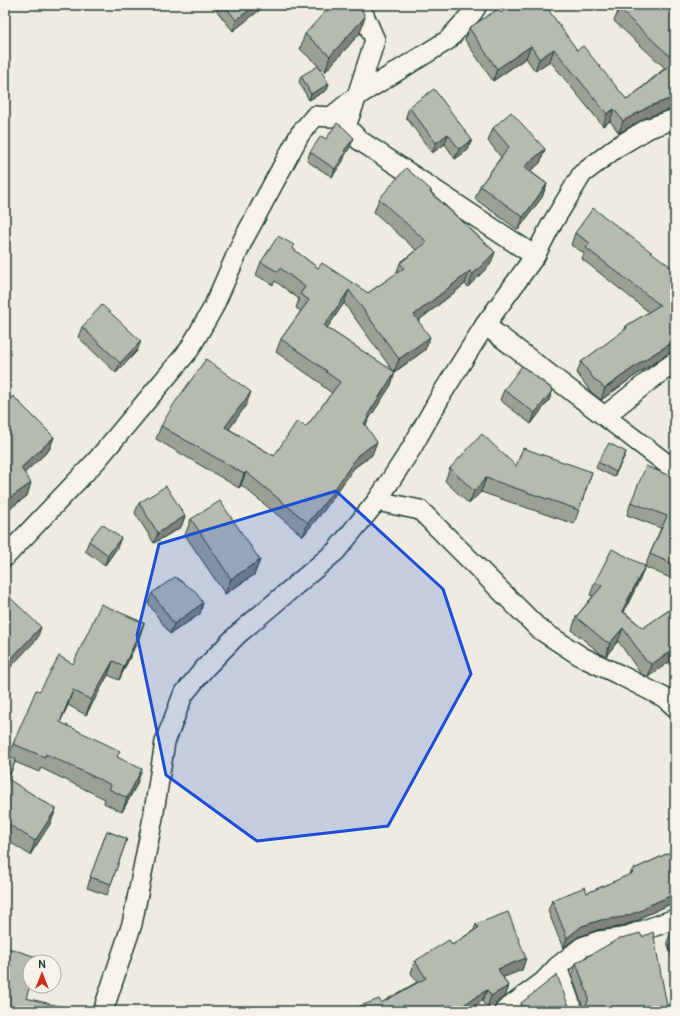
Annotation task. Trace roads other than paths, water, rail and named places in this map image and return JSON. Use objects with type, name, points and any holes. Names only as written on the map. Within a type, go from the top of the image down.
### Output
[{"type":"street","points":[[339,121],[357,96],[375,40],[364,15],[357,5]]},
{"type":"street","points":[[357,96],[448,40],[473,12],[477,5]]},
{"type":"street","points":[[5,557],[97,460],[189,350],[213,308],[243,240],[300,134],[315,116],[339,121],[359,140],[535,256]]},
{"type":"street","points":[[103,1011],[132,924],[153,818],[165,742],[183,695],[204,669],[238,634],[336,551],[377,501],[410,449],[442,392],[485,325],[535,256],[550,227],[582,174],[617,147],[649,128],[675,119]]},
{"type":"street","points":[[485,325],[675,470]]},
{"type":"street","points":[[605,416],[675,362]]},
{"type":"street","points":[[377,501],[420,510],[539,629],[582,658],[665,698],[675,707]]},
{"type":"street","points":[[504,1011],[544,981],[557,967],[582,947],[599,941],[622,938],[675,919]]},
{"type":"street","points":[[557,967],[572,1011]]}]
